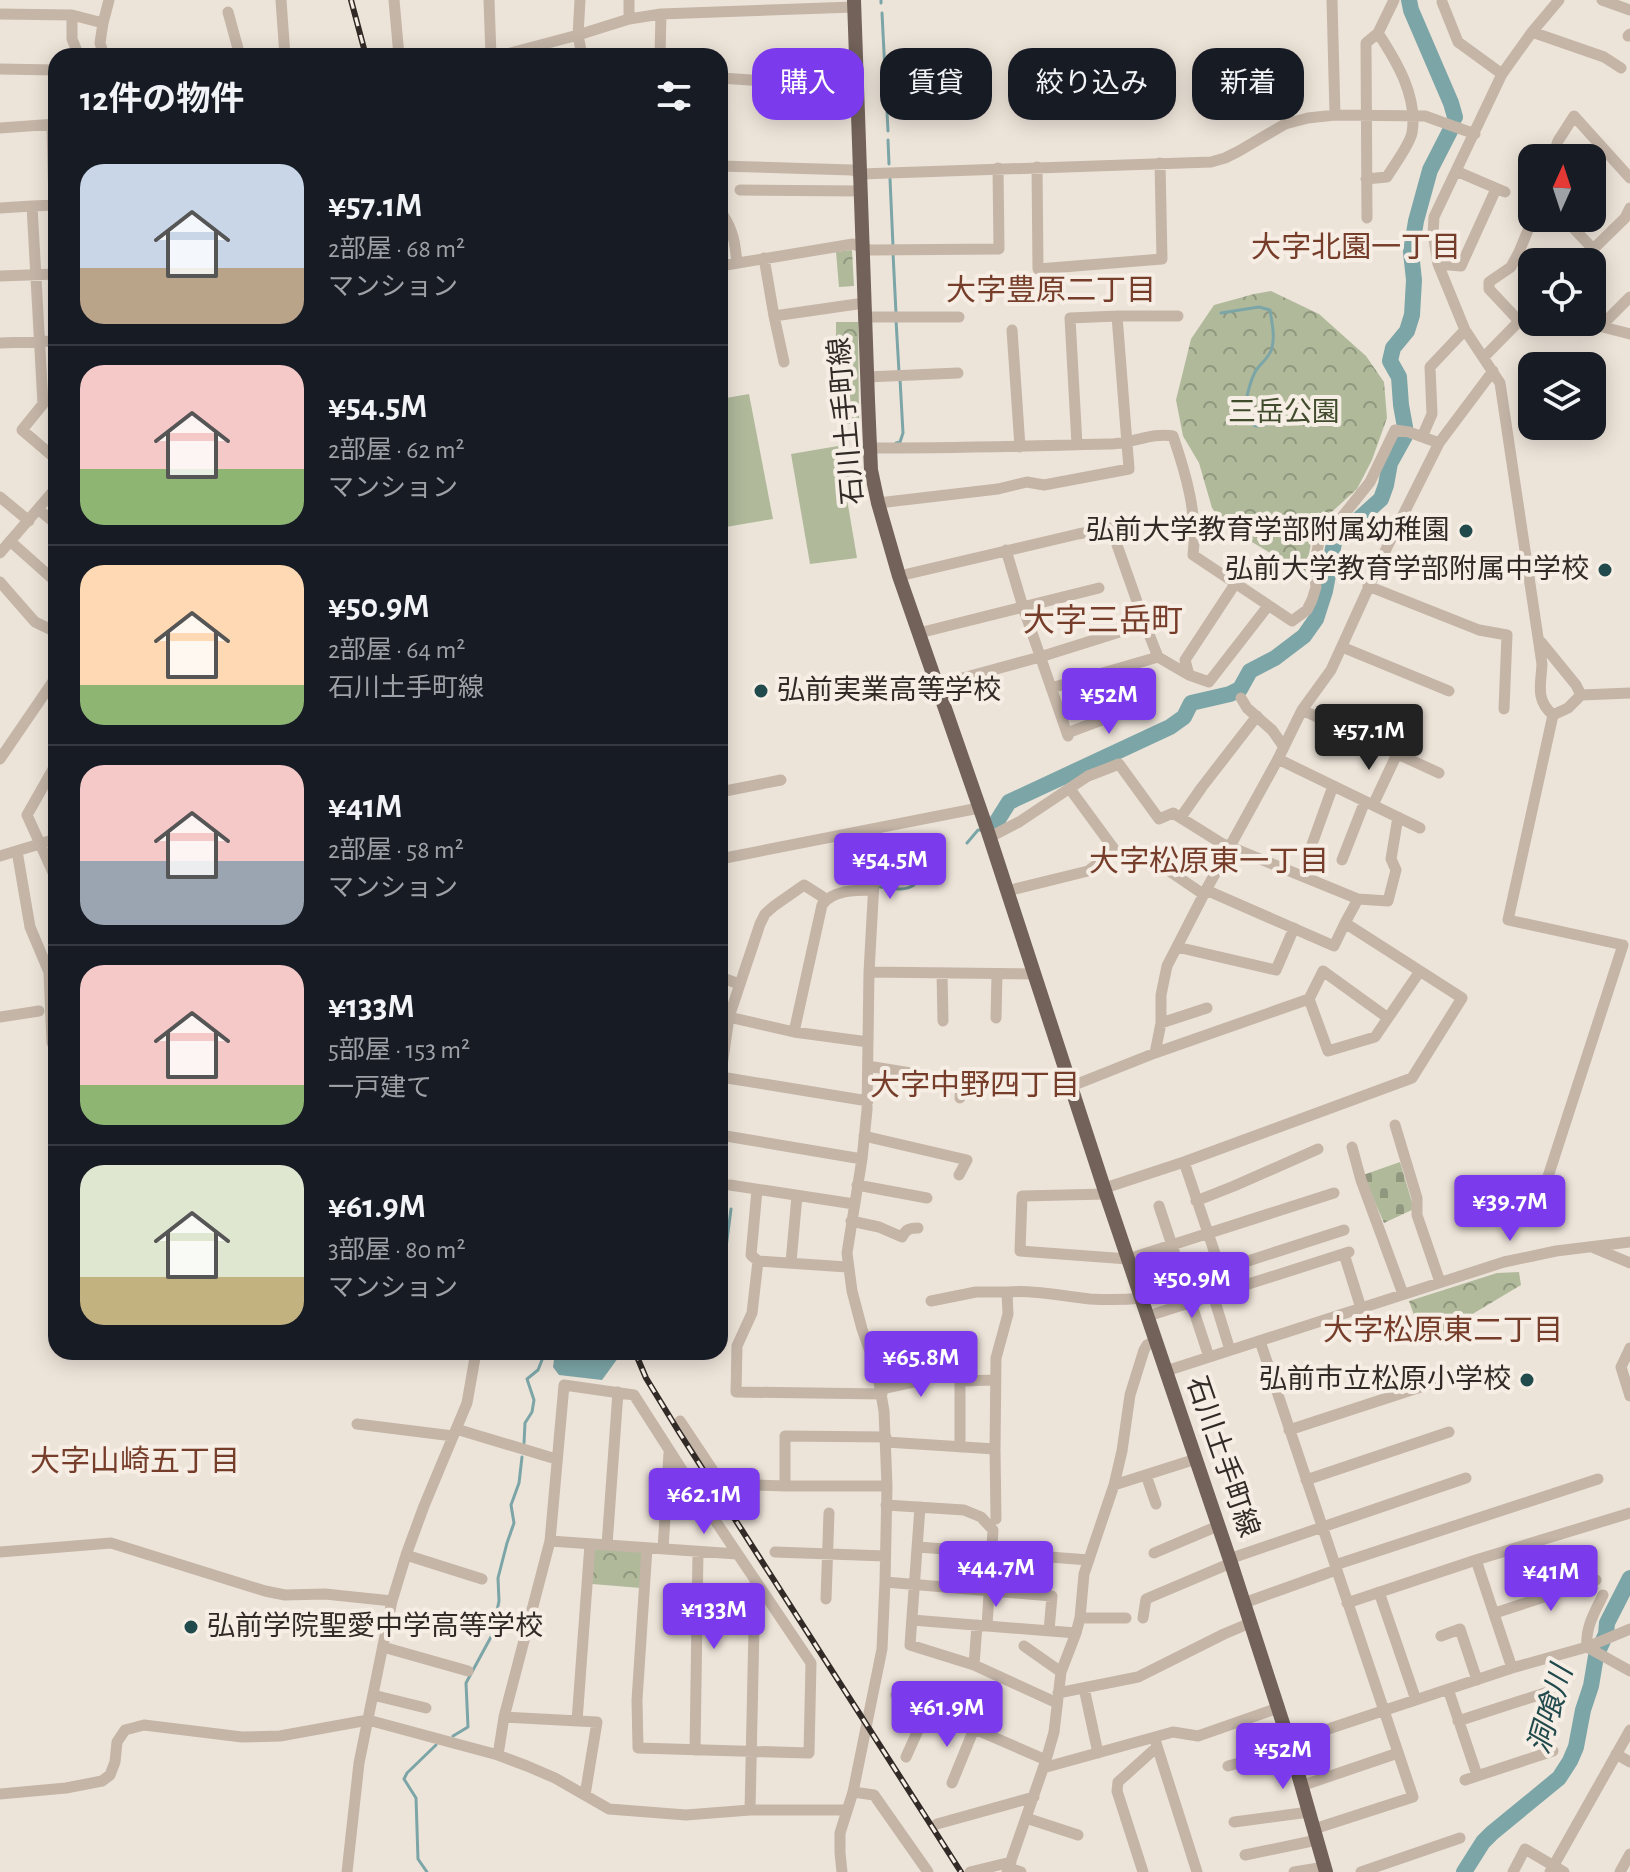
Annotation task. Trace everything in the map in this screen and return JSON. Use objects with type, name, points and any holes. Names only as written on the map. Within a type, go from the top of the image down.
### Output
[{"type":"main road","name":"石川土手町線","points":[[854,4],[856,48]]},
{"type":"main road","name":"石川土手町線","points":[[859,120],[871,470],[878,503],[899,576],[1244,1603],[1290,1746],[1325,1870]]},
{"type":"street","points":[[102,48],[109,0]]},
{"type":"street","points":[[281,0],[284,48]]},
{"type":"street","points":[[394,0],[398,48]]},
{"type":"street","points":[[489,0],[491,48]]},
{"type":"street","points":[[580,0],[580,48]]},
{"type":"street","points":[[629,0],[629,19]]},
{"type":"street","points":[[1332,0],[1335,115]]},
{"type":"street","points":[[1367,218],[1366,43],[1378,33],[1394,0]]},
{"type":"street","points":[[1553,715],[1541,700],[1542,664],[1500,383],[1465,330],[1438,264],[1433,233],[1434,217],[1502,74],[1559,0]]},
{"type":"street","points":[[1602,0],[1630,10]]},
{"type":"street","points":[[1442,2],[1458,42],[1502,74]]},
{"type":"street","points":[[529,48],[629,19],[720,6],[854,4]]},
{"type":"street","points":[[228,12],[238,48]]},
{"type":"street","points":[[0,14],[72,15],[103,23]]},
{"type":"street","points":[[660,48],[661,14]]},
{"type":"street","points":[[72,15],[72,39],[76,48]]},
{"type":"street","points":[[1532,32],[1604,57],[1621,68]]},
{"type":"street","points":[[1366,179],[1387,177],[1411,136],[1413,107],[1397,63],[1378,33]]},
{"type":"street","points":[[0,69],[48,70]]},
{"type":"street","points":[[728,79],[752,80]]},
{"type":"street","points":[[728,166],[852,170],[861,174],[1211,162],[1225,158],[1285,124],[1335,115],[1425,116],[1475,134]]},
{"type":"street","points":[[1557,144],[1574,116],[1599,144]]},
{"type":"street","points":[[0,128],[48,125]]},
{"type":"street","points":[[1606,151],[1630,178]]},
{"type":"street","points":[[1037,167],[1038,269],[1162,259],[1160,163]]},
{"type":"street","points":[[728,265],[853,244],[870,250],[999,249],[998,168]]},
{"type":"street","points":[[1438,264],[1461,266],[1500,190],[1456,171]]},
{"type":"street","points":[[740,190],[861,191]]},
{"type":"street","points":[[0,208],[48,205]]},
{"type":"street","points":[[32,206],[43,404],[22,430],[48,452]]},
{"type":"street","points":[[1594,248],[1628,217]]},
{"type":"street","points":[[728,222],[737,263]]},
{"type":"street","points":[[1577,232],[1592,248]]},
{"type":"street","points":[[1518,254],[1511,267],[1489,282],[1489,289],[1518,320]]},
{"type":"street","points":[[764,258],[784,362]]},
{"type":"street","points":[[0,276],[48,274]]},
{"type":"street","points":[[1606,321],[1630,297]]},
{"type":"street","points":[[774,316],[864,310],[959,317]]},
{"type":"street","points":[[878,503],[998,489],[1027,482],[1044,485],[1129,469],[1117,316]]},
{"type":"street","points":[[1077,445],[1070,318],[1178,316]]},
{"type":"street","points":[[1484,357],[1518,322]]},
{"type":"street","points":[[1606,327],[1630,334]]},
{"type":"street","points":[[1012,330],[1020,447]]},
{"type":"street","points":[[1422,437],[1432,414],[1430,367],[1465,330]]},
{"type":"street","points":[[0,343],[48,341]]},
{"type":"street","points":[[1155,1053],[1167,966],[1302,710],[1331,670],[1368,586],[1439,443],[1493,371]]},
{"type":"street","points":[[867,377],[958,373]]},
{"type":"street","points":[[870,448],[1077,445],[1127,443],[1164,434],[1173,436],[1194,518],[1193,555],[1292,621],[1307,610],[1316,587],[1314,566],[1321,532],[1342,517],[1370,482],[1395,430],[1439,443]]},
{"type":"street","points":[[0,497],[29,521]]},
{"type":"street","points":[[0,553],[48,497]]},
{"type":"street","points":[[38,509],[48,517]]},
{"type":"street","points":[[899,576],[1111,528],[1158,657],[1189,675],[1209,682],[1268,606]]},
{"type":"street","points":[[10,541],[48,575]]},
{"type":"street","points":[[1006,550],[1068,734],[1139,706]]},
{"type":"street","points":[[0,582],[35,622],[48,628]]},
{"type":"street","points":[[1189,675],[1185,660],[1235,584]]},
{"type":"street","points":[[1368,586],[1479,630],[1507,635],[1504,709]]},
{"type":"street","points":[[919,633],[1099,588]]},
{"type":"street","points":[[937,685],[1145,624]]},
{"type":"street","points":[[1538,638],[1581,695]]},
{"type":"street","points":[[1342,647],[1449,691]]},
{"type":"street","points":[[1051,688],[1158,657]]},
{"type":"street","points":[[0,759],[48,689]]},
{"type":"street","points":[[1553,715],[1568,708],[1581,695],[1630,693]]},
{"type":"street","points":[[1241,698],[1284,747]]},
{"type":"street","points":[[1302,710],[1439,773]]},
{"type":"street","points":[[1544,1189],[1623,945],[1508,920],[1553,715]]},
{"type":"street","points":[[1181,817],[1257,716]]},
{"type":"street","points":[[1342,860],[1397,754]]},
{"type":"street","points":[[1278,759],[1420,828]]},
{"type":"street","points":[[728,856],[877,828],[1019,822],[1088,776],[1119,764],[1159,819],[1173,813],[1221,843],[1358,899],[1388,901],[1396,870],[1391,859],[1398,817]]},
{"type":"street","points":[[48,778],[27,815],[48,862]]},
{"type":"street","points":[[728,790],[781,780]]},
{"type":"street","points":[[1311,847],[1333,786]]},
{"type":"street","points":[[1007,891],[1088,871],[1116,851],[1070,789]]},
{"type":"street","points":[[846,1870],[840,1833],[853,1792],[882,1649],[885,1582],[887,1486],[881,1392],[847,1267],[868,1101],[869,972],[877,828]]},
{"type":"street","points":[[1,854],[48,842]]},
{"type":"street","points":[[17,851],[30,927],[48,970]]},
{"type":"street","points":[[1153,860],[1204,892],[1334,946],[1358,899]]},
{"type":"street","points":[[826,899],[804,885],[765,914],[729,1017],[794,1032],[868,1042]]},
{"type":"street","points":[[794,1032],[822,905],[826,899],[848,891],[873,890]]},
{"type":"street","points":[[1334,1193],[1128,1259],[1020,1251],[1022,1196],[1105,1191],[1412,1078],[1462,998],[1345,923]]},
{"type":"street","points":[[1177,947],[1276,970],[1294,928]]},
{"type":"street","points":[[1072,1086],[1309,999],[1323,971],[1388,1018]]},
{"type":"street","points":[[1309,999],[1328,1051],[1375,1037],[1420,971]]},
{"type":"street","points":[[869,972],[1035,974]]},
{"type":"street","points":[[942,973],[943,1021]]},
{"type":"street","points":[[996,1018],[997,974]]},
{"type":"street","points":[[728,980],[739,984]]},
{"type":"street","points":[[1161,1023],[1207,1008]]},
{"type":"street","points":[[0,1017],[39,1011]]},
{"type":"street","points":[[868,1066],[977,1084]]},
{"type":"street","points":[[728,1079],[868,1101]]},
{"type":"street","points":[[960,1098],[961,1082]]},
{"type":"street","points":[[1395,1125],[1417,1198],[1417,1215],[1440,1282]]},
{"type":"street","points":[[728,1136],[862,1159]]},
{"type":"street","points":[[864,1136],[967,1160],[959,1175]]},
{"type":"street","points":[[1352,1147],[1403,1294]]},
{"type":"street","points":[[1196,1201],[1318,1149]]},
{"type":"street","points":[[1184,1162],[1228,1292]]},
{"type":"street","points":[[730,1185],[854,1204]]},
{"type":"street","points":[[857,1185],[927,1198]]},
{"type":"street","points":[[757,1190],[751,1255],[758,1261],[847,1267]]},
{"type":"street","points":[[791,1262],[797,1196]]},
{"type":"street","points":[[1159,1206],[1209,1357]]},
{"type":"street","points":[[851,1221],[879,1227],[902,1237],[905,1231],[918,1228]]},
{"type":"street","points":[[1220,1270],[1344,1230]]},
{"type":"street","points":[[1166,1371],[1516,1259],[1630,1242]]},
{"type":"street","points":[[1590,1247],[1630,1263]]},
{"type":"street","points":[[1148,1316],[1346,1253],[1361,1308]]},
{"type":"street","points":[[758,1261],[752,1313],[737,1346],[736,1392],[881,1392],[923,1380],[930,1377],[932,1371]]},
{"type":"street","points":[[931,1301],[976,1292],[1039,1291],[1117,1300],[1142,1298]]},
{"type":"street","points":[[996,1519],[996,1358],[1008,1314],[1007,1292]]},
{"type":"street","points":[[1213,1295],[1230,1350]]},
{"type":"street","points":[[970,1872],[1012,1868],[1054,1732],[1061,1672],[1080,1618],[1084,1574],[1114,1485],[1130,1395],[1144,1350],[1156,1340]]},
{"type":"street","points":[[872,1353],[918,1341]]},
{"type":"street","points":[[1245,1855],[1315,1834],[1413,1797],[1260,1341]]},
{"type":"street","points":[[1630,1348],[1621,1367],[1630,1396]]},
{"type":"street","points":[[347,1872],[359,1763],[392,1601],[424,1506],[467,1403],[475,1360]]},
{"type":"street","points":[[960,1447],[960,1381],[995,1380]]},
{"type":"street","points":[[1289,1430],[1433,1383]]},
{"type":"street","points":[[498,1755],[504,1717],[550,1541],[564,1385],[634,1395],[811,1663],[809,1753],[638,1748],[637,1700],[647,1548]]},
{"type":"street","points":[[607,1545],[618,1392]]},
{"type":"street","points":[[680,1421],[722,1484],[887,1486]]},
{"type":"street","points":[[357,1424],[455,1433],[556,1459]]},
{"type":"street","points":[[1306,1480],[1449,1432]]},
{"type":"street","points":[[785,1486],[785,1436],[886,1439],[995,1449]]},
{"type":"street","points":[[663,1549],[669,1452]]},
{"type":"street","points":[[1114,1485],[1196,1459]]},
{"type":"street","points":[[1146,1475],[1156,1504]]},
{"type":"street","points":[[1143,1618],[1146,1599],[1230,1561],[1466,1478]]},
{"type":"street","points":[[1244,1603],[1335,1568],[1598,1479]]},
{"type":"street","points":[[886,1505],[964,1510],[981,1517],[993,1530],[990,1591],[974,1665]]},
{"type":"street","points":[[920,1507],[910,1645],[974,1665],[1058,1698],[1084,1688],[1138,1677],[1250,1623]]},
{"type":"street","points":[[826,1599],[829,1513]]},
{"type":"street","points":[[1347,1603],[1630,1513]]},
{"type":"street","points":[[1154,1553],[1218,1526]]},
{"type":"street","points":[[550,1541],[737,1554]]},
{"type":"street","points":[[0,1552],[111,1543],[265,1591],[285,1595],[325,1594],[392,1601]]},
{"type":"street","points":[[577,1721],[590,1544]]},
{"type":"street","points":[[918,1547],[1089,1560]]},
{"type":"street","points":[[695,1750],[698,1552]]},
{"type":"street","points":[[775,1552],[885,1556]]},
{"type":"street","points":[[406,1555],[482,1579]]},
{"type":"street","points":[[1476,1560],[1512,1668]]},
{"type":"street","points":[[1495,1613],[1596,1580]]},
{"type":"street","points":[[750,1810],[755,1581]]},
{"type":"street","points":[[885,1582],[1052,1596],[1049,1631]]},
{"type":"street","points":[[1379,1592],[1416,1700]]},
{"type":"street","points":[[1587,1647],[1589,1625],[1603,1595]]},
{"type":"street","points":[[1080,1618],[1126,1618]]},
{"type":"street","points":[[912,1620],[1076,1633]]},
{"type":"street","points":[[1441,1636],[1460,1629],[1477,1680]]},
{"type":"street","points":[[1228,1766],[1448,1689],[1587,1647],[1630,1629]]},
{"type":"street","points":[[1024,1646],[1061,1672]]},
{"type":"street","points":[[383,1647],[468,1671]]},
{"type":"street","points":[[1587,1647],[1630,1671]]},
{"type":"street","points":[[1084,1688],[1098,1753]]},
{"type":"street","points":[[1448,1689],[1477,1775]]},
{"type":"street","points":[[1458,1721],[1554,1690]]},
{"type":"street","points":[[373,1695],[426,1708]]},
{"type":"street","points":[[896,1695],[1044,1764],[1155,1743]]},
{"type":"street","points":[[906,1757],[928,1708]]},
{"type":"street","points":[[1143,1872],[1117,1791],[1118,1782],[1155,1743],[1173,1732],[1198,1736],[1278,1708]]},
{"type":"street","points":[[504,1717],[597,1722],[585,1795]]},
{"type":"street","points":[[0,1794],[102,1781],[110,1775],[117,1742],[125,1730],[144,1725],[242,1737],[280,1736],[368,1720],[498,1755],[555,1778],[609,1809],[686,1815],[750,1810],[847,1810]]},
{"type":"street","points":[[952,1783],[974,1729]]},
{"type":"street","points":[[1551,1869],[1630,1730]]},
{"type":"street","points":[[1155,1743],[1197,1872]]},
{"type":"street","points":[[1465,1780],[1553,1751]]},
{"type":"street","points":[[1301,1786],[1398,1753]]},
{"type":"street","points":[[1616,1754],[1630,1762]]},
{"type":"street","points":[[853,1792],[874,1795],[928,1872]]},
{"type":"street","points":[[937,1824],[1034,1797]]},
{"type":"street","points":[[1234,1822],[1309,1812]]},
{"type":"street","points":[[1026,1818],[1078,1835]]},
{"type":"street","points":[[1361,1872],[1460,1838]]},
{"type":"street","points":[[1513,1872],[1525,1849],[1551,1869],[1564,1872]]},
{"type":"street","points":[[1620,1872],[1630,1854]]},
{"type":"street","points":[[1294,1872],[1325,1870]]},
{"type":"green space","points":[[852,250],[854,286],[839,287],[836,252]]},
{"type":"green space","name":"三岳公園","points":[[1271,291],[1319,314],[1366,356],[1384,382],[1387,418],[1372,460],[1357,489],[1314,528],[1305,574],[1227,527],[1212,508],[1199,463],[1183,436],[1176,400],[1191,339],[1214,305]]},
{"type":"green space","points":[[836,322],[858,322],[859,417],[858,422],[852,424],[843,423],[836,416]]},
{"type":"green space","points":[[749,394],[773,519],[728,527],[728,398]]},
{"type":"green space","points":[[838,446],[857,558],[810,564],[791,454]]},
{"type":"green space","points":[[1400,1162],[1414,1209],[1384,1223],[1363,1175]]},
{"type":"green space","points":[[1519,1272],[1521,1285],[1424,1343],[1409,1301],[1497,1273]]},
{"type":"green space","points":[[598,1548],[641,1551],[641,1588],[592,1584],[594,1551]]},
{"type":"water","points":[[554,1360],[617,1360],[602,1380],[559,1375],[553,1367]]},
{"type":"waterway","points":[[1409,0],[1455,117]]},
{"type":"waterway","points":[[882,13],[888,131]]},
{"type":"waterway","points":[[1405,427],[1399,377],[1390,361],[1393,348],[1407,331],[1412,315],[1414,280],[1411,252],[1416,221],[1430,170],[1450,131]]},
{"type":"waterway","points":[[888,140],[889,164]]},
{"type":"waterway","points":[[890,179],[893,246]]},
{"type":"waterway","points":[[893,253],[896,313]]},
{"type":"waterway","points":[[1221,313],[1259,307],[1270,310],[1272,348],[1257,369],[1250,386],[1245,408],[1248,421],[1256,426],[1315,414],[1326,416]]},
{"type":"waterway","points":[[896,320],[899,372]]},
{"type":"waterway","points":[[896,443],[900,442],[903,433],[900,379]]},
{"type":"waterway","points":[[994,826],[1009,802],[1170,727],[1184,717],[1191,703],[1240,689],[1250,671],[1275,658],[1304,636],[1316,619],[1339,533],[1381,499],[1390,463],[1405,436]]},
{"type":"waterway","points":[[848,477],[854,455],[861,447]]},
{"type":"waterway","points":[[967,843],[981,830]]},
{"type":"waterway","points":[[880,887],[910,887],[914,885],[913,874],[926,870],[929,864]]},
{"type":"waterway","points":[[728,1232],[731,1209]]},
{"type":"waterway","points":[[524,1443],[525,1423],[532,1412],[534,1400],[527,1379],[538,1370],[542,1360]]},
{"type":"waterway","points":[[453,1736],[468,1727],[466,1683],[492,1635],[499,1601],[498,1578],[514,1523],[511,1505],[519,1483],[522,1457]]},
{"type":"waterway","name":"洞喰川","points":[[1464,1872],[1483,1842],[1559,1778],[1570,1761],[1576,1747],[1596,1656],[1606,1634],[1607,1623],[1630,1578]]},
{"type":"waterway","points":[[427,1872],[418,1859],[416,1798],[404,1779],[436,1745]]},
{"type":"railway","points":[[351,0],[364,48]]},
{"type":"railway","points":[[638,1360],[679,1432],[961,1872]]},
{"type":"place","name":"弘前大学教育学部附属幼稚園","points":[[1466,531]]},
{"type":"place","name":"弘前大学教育学部附属中学校","points":[[1605,570]]},
{"type":"place","name":"弘前実業高等学校","points":[[761,691]]},
{"type":"place","name":"弘前市立松原小学校","points":[[1527,1380]]},
{"type":"place","name":"弘前学院聖愛中学高等学校","points":[[191,1627]]},
{"type":"district","name":"大字北園一丁目","points":[[1356,248]]},
{"type":"district","name":"大字豊原二丁目","points":[[1051,291]]},
{"type":"district","name":"大字三岳町","points":[[1103,621]]},
{"type":"district","name":"大字松原東一丁目","points":[[1209,862]]},
{"type":"district","name":"大字中野四丁目","points":[[975,1086]]},
{"type":"district","name":"大字松原東二丁目","points":[[1443,1331]]},
{"type":"district","name":"大字山崎五丁目","points":[[135,1462]]}]
